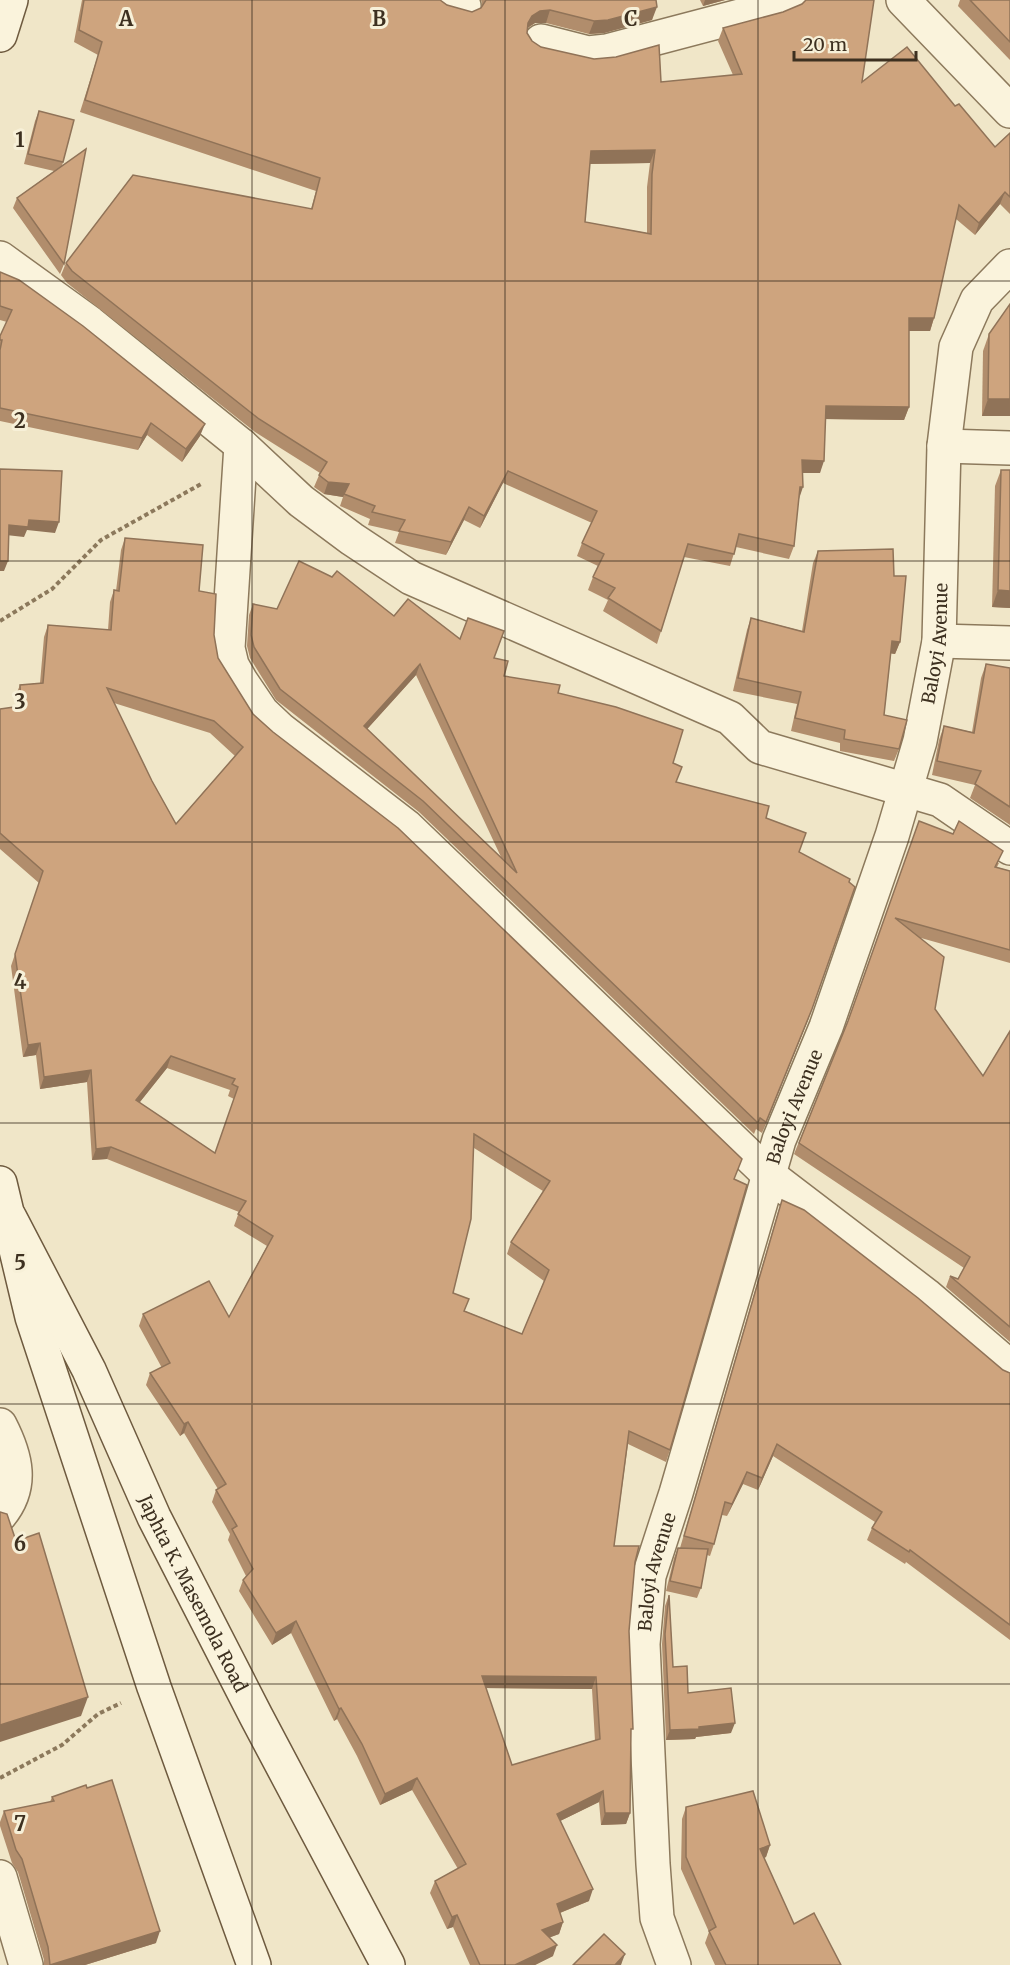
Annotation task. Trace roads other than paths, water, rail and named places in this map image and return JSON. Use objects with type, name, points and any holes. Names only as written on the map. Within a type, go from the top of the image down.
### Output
[{"type":"street","points":[[0,35],[11,0]]},
{"type":"street","points":[[541,41],[588,53],[607,51],[774,7],[789,0]]},
{"type":"street","points":[[903,0],[1010,111]]},
{"type":"street","points":[[0,258],[90,323],[241,445],[301,501],[352,539],[411,578],[730,718],[760,747],[906,788],[940,800],[1010,848]]},
{"type":"street","name":"Baloyi Avenue","points":[[674,1965],[657,1918],[653,1864],[643,1644],[649,1576],[679,1482],[779,1140],[826,1027],[920,741],[939,641],[944,446],[956,347],[976,300],[1010,266]]},
{"type":"street","points":[[241,445],[228,648],[232,665],[262,712],[406,826],[769,1175],[926,1295],[1010,1367]]},
{"type":"street","points":[[944,446],[1010,448]]},
{"type":"street","points":[[939,641],[1010,643]]},
{"type":"street","name":"Japhta K. Masemola Road","points":[[0,1184],[32,1317],[154,1687],[254,1965]]},
{"type":"street","name":"Japhta K. Masemola Road","points":[[10,1218],[89,1370],[154,1517],[261,1727],[388,1965]]},
{"type":"street","points":[[0,1425],[16,1465],[16,1486],[10,1502],[0,1515]]},
{"type":"street","points":[[0,1877],[26,1965]]}]
